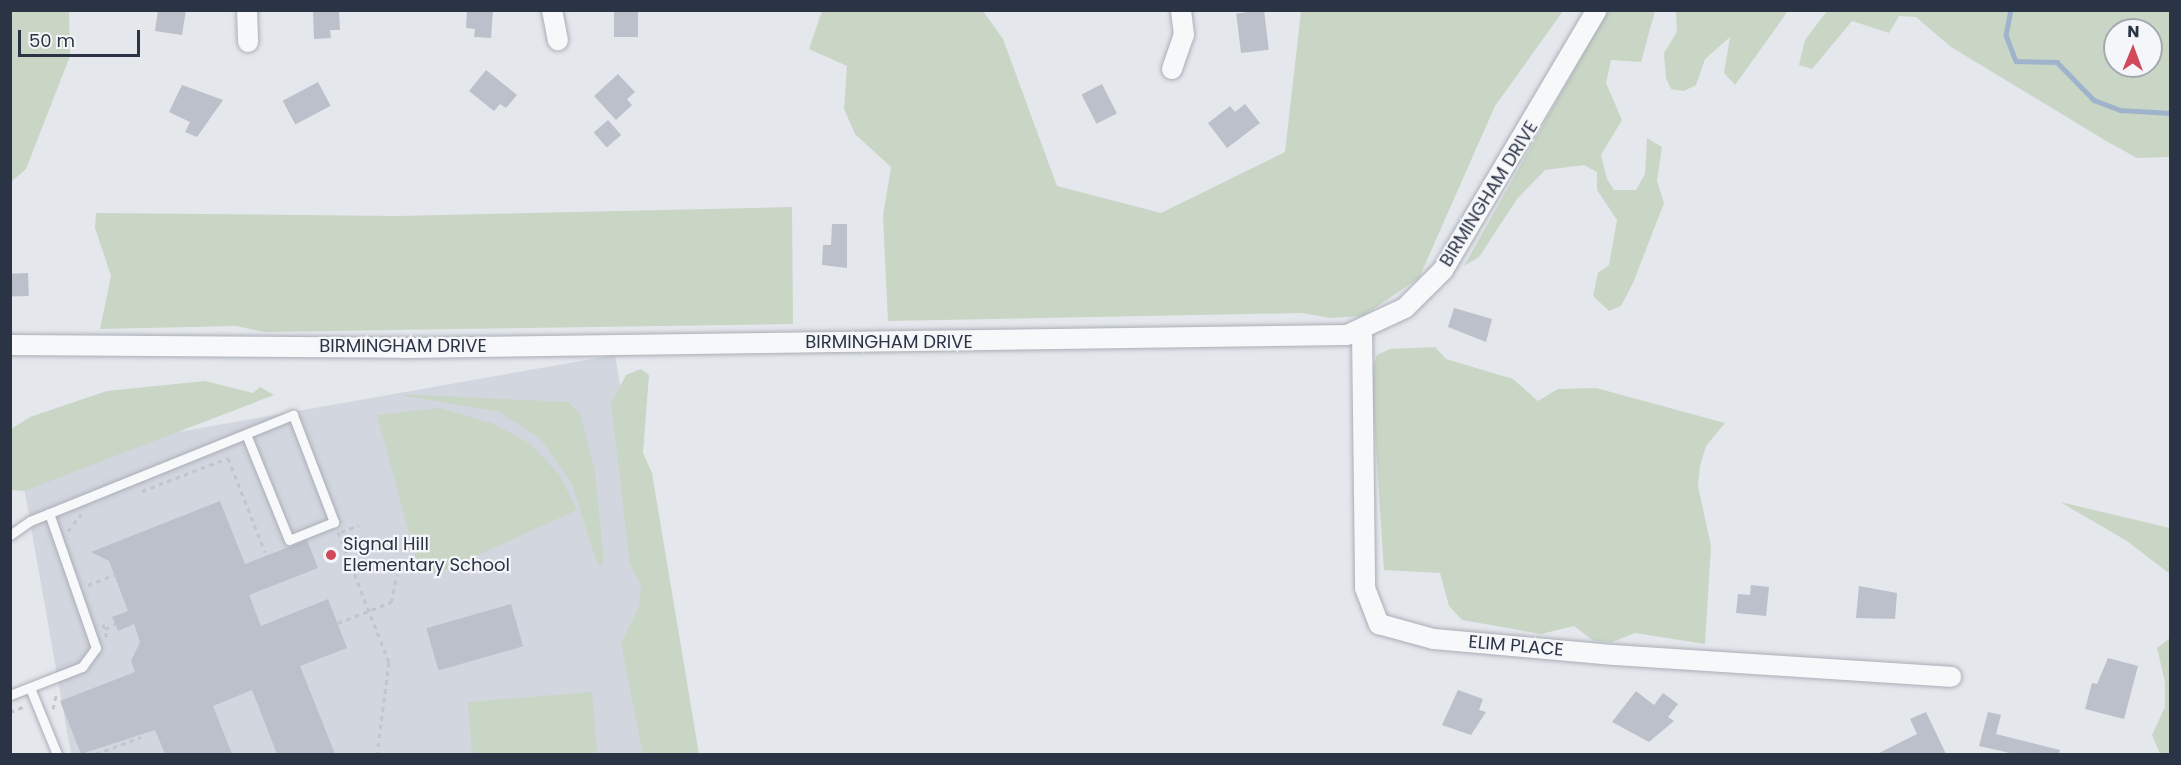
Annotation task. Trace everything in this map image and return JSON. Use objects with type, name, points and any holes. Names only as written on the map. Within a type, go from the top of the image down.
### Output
[{"type":"street","points":[[247,10],[248,42]]},
{"type":"street","points":[[552,10],[558,40]]},
{"type":"street","points":[[1172,69],[1184,35],[1181,10]]},
{"type":"street","name":"BIRMINGHAM DRIVE","points":[[10,345],[1323,339],[1362,331],[1405,308],[1455,255],[1597,10]]},
{"type":"street","name":"ELIM PLACE","points":[[1362,331],[1365,588],[1379,624],[1434,639],[1558,650],[1951,677]]},
{"type":"lane","points":[[10,534],[49,513],[246,434],[292,416],[334,522],[289,540],[246,434]]},
{"type":"lane","points":[[10,695],[82,667],[96,648],[49,513]]},
{"type":"lane","points":[[30,688],[57,754]]},
{"type":"path","points":[[134,494],[228,458],[265,552]]},
{"type":"path","points":[[70,538],[71,523],[92,511]]},
{"type":"path","points":[[334,522],[389,662],[377,754]]},
{"type":"path","points":[[338,533],[359,525]]},
{"type":"path","points":[[88,585],[114,575]]},
{"type":"path","points":[[338,622],[392,602],[397,575]]},
{"type":"path","points":[[84,576],[91,594]]},
{"type":"path","points":[[101,620],[105,629],[106,650]]},
{"type":"path","points":[[105,629],[116,624]]},
{"type":"path","points":[[56,718],[54,694],[63,687]]},
{"type":"path","points":[[96,754],[141,737]]},
{"type":"shaded area","name":"Signal Hill Elementary School","points":[[615,355],[685,754],[71,754],[19,460]]},
{"type":"green space","points":[[11,10],[69,11],[70,56],[26,169],[11,182]]},
{"type":"green space","points":[[1676,10],[1788,11],[1735,85],[1724,73],[1730,37],[1705,59],[1696,85],[1684,91],[1671,89],[1666,78],[1664,53],[1677,32]]},
{"type":"green space","points":[[822,11],[983,11],[1003,39],[1057,186],[1161,213],[1285,152],[1301,11],[1563,11],[1495,106],[1419,278],[1363,316],[1329,318],[1303,313],[888,321],[883,216],[891,167],[855,134],[844,109],[847,66],[809,49]]},
{"type":"green space","points":[[1607,11],[1655,11],[1641,62],[1611,60],[1606,83],[1622,120],[1601,155],[1607,179],[1614,190],[1636,190],[1645,174],[1647,138],[1662,147],[1657,181],[1664,203],[1633,283],[1621,306],[1609,311],[1593,296],[1598,273],[1609,265],[1617,220],[1597,190],[1597,172],[1584,165],[1545,170],[1517,199],[1479,257],[1464,266]]},
{"type":"green space","points":[[1827,11],[2170,11],[2170,157],[2137,158],[1951,47],[1916,17],[1899,16],[1889,33],[1852,21],[1812,69],[1799,65],[1805,40]]},
{"type":"green space","points":[[792,207],[793,324],[264,332],[236,326],[100,329],[111,276],[95,228],[96,213],[397,216]]},
{"type":"green space","points":[[1435,347],[1446,359],[1513,379],[1538,401],[1558,389],[1596,388],[1725,423],[1706,446],[1700,466],[1698,486],[1711,546],[1705,644],[1635,633],[1612,642],[1594,641],[1574,626],[1541,634],[1462,620],[1449,606],[1440,573],[1384,570],[1371,372],[1377,355],[1390,349]]},
{"type":"green space","points":[[641,369],[649,375],[643,453],[652,473],[699,754],[643,754],[621,643],[639,607],[641,585],[630,564],[611,403],[626,375]]},
{"type":"green space","points":[[205,381],[253,393],[260,387],[274,395],[24,491],[11,490],[11,429],[30,417],[107,391]]},
{"type":"green space","points":[[395,394],[568,402],[580,414],[595,471],[604,563],[600,567],[595,557],[572,484],[540,438],[499,412]]},
{"type":"green space","points":[[440,408],[494,424],[530,444],[559,474],[577,510],[436,574],[418,566],[377,415]]},
{"type":"green space","points":[[2060,502],[2170,528],[2170,574],[2127,541]]},
{"type":"green space","points":[[2170,638],[2170,754],[2160,754],[2152,735],[2165,707],[2165,682],[2157,648]]},
{"type":"green space","points":[[592,692],[597,754],[472,754],[468,702]]},
{"type":"building","points":[[158,10],[186,10],[182,35],[155,31]]},
{"type":"building","points":[[313,10],[339,10],[340,30],[330,30],[331,38],[314,39]]},
{"type":"building","points":[[467,10],[493,10],[491,38],[474,37],[475,29],[466,28]]},
{"type":"building","points":[[614,10],[638,10],[638,37],[614,37]]},
{"type":"building","points":[[1264,10],[1269,50],[1241,53],[1236,13]]},
{"type":"building","points":[[486,70],[517,95],[506,108],[500,104],[494,111],[469,91]]},
{"type":"building","points":[[618,74],[635,92],[627,99],[632,105],[616,120],[594,96]]},
{"type":"building","points":[[318,82],[331,106],[295,125],[283,101]]},
{"type":"building","points":[[1102,84],[1117,113],[1096,124],[1082,94]]},
{"type":"building","points":[[182,85],[223,100],[197,137],[185,132],[190,122],[169,112]]},
{"type":"building","points":[[1245,104],[1260,123],[1227,148],[1208,123],[1230,106],[1235,112]]},
{"type":"building","points":[[608,120],[621,135],[607,148],[594,132]]},
{"type":"building","points":[[832,224],[847,224],[847,268],[822,265],[823,245],[831,245]]},
{"type":"building","points":[[28,273],[29,296],[11,297],[10,274]]},
{"type":"building","points":[[1454,308],[1492,319],[1486,342],[1448,327]]},
{"type":"building","points":[[220,501],[245,564],[307,540],[318,568],[249,595],[261,626],[328,599],[347,648],[300,666],[335,754],[277,754],[252,690],[213,706],[232,754],[165,754],[155,730],[81,754],[60,701],[135,672],[131,661],[140,642],[134,624],[118,631],[112,617],[128,611],[109,561],[91,552]]},
{"type":"building","points":[[1751,585],[1769,587],[1766,616],[1736,613],[1738,594],[1750,595]]},
{"type":"building","points":[[1859,586],[1897,593],[1895,619],[1856,618]]},
{"type":"building","points":[[511,604],[523,646],[439,671],[426,628]]},
{"type":"building","points":[[2108,658],[2138,666],[2124,719],[2085,709],[2092,683],[2097,684]]},
{"type":"building","points":[[1458,690],[1483,699],[1479,710],[1486,712],[1471,735],[1442,725]]},
{"type":"building","points":[[1636,691],[1654,705],[1663,693],[1678,704],[1668,717],[1674,721],[1649,742],[1612,722]]},
{"type":"building","points":[[1926,712],[1946,754],[1877,754],[1917,734],[1910,719]]},
{"type":"building","points":[[1988,712],[2001,715],[1996,734],[2060,750],[2059,754],[2014,754],[1979,746]]},
{"type":"waterway","points":[[2011,10],[2006,35],[2016,61],[2057,62],[2094,100],[2120,110],[2170,113]]},
{"type":"place","name":"Signal Hill Elementary School","points":[[331,555]]}]
